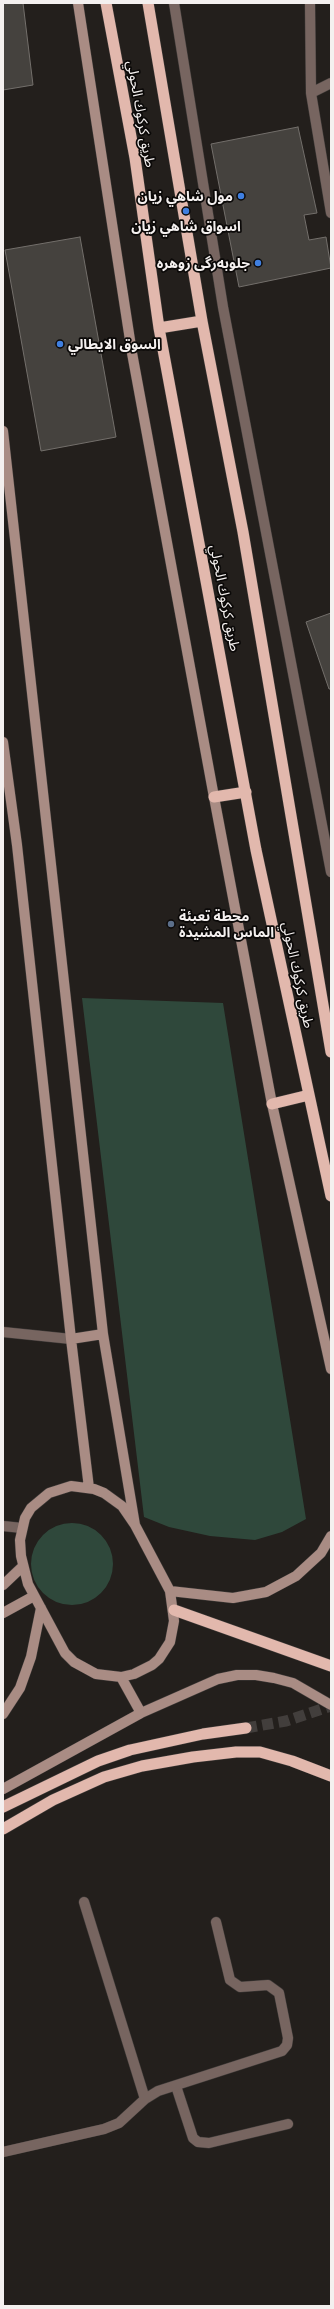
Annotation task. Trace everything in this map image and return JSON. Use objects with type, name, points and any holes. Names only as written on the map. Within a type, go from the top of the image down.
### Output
[{"type":"highway","name":"طريق كركوك الحولي","points":[[106,3],[134,158],[159,328],[246,792],[330,1192]]},
{"type":"highway","name":"طريق كركوك الحولي","points":[[148,3],[202,321],[243,532],[331,1052]]},
{"type":"highway","points":[[159,328],[202,321]]},
{"type":"highway","points":[[214,797],[246,792]]},
{"type":"highway","points":[[272,1104],[309,1095]]},
{"type":"highway","points":[[174,1610],[331,1666]]},
{"type":"highway","points":[[3,1807],[98,1761],[130,1750],[203,1734],[246,1728]]},
{"type":"highway","points":[[3,1828],[53,1800],[104,1778],[142,1766],[193,1757],[236,1752],[260,1752],[292,1761],[331,1776]]},
{"type":"main road","points":[[78,3],[132,353],[214,797],[272,1104],[331,1370]]},
{"type":"main road","points":[[3,431],[103,1334],[135,1525]]},
{"type":"main road","points":[[3,742],[17,845],[71,1339],[89,1488]]},
{"type":"main road","points":[[71,1339],[103,1334]]},
{"type":"main road","points":[[71,1486],[89,1488],[104,1493],[114,1499],[122,1506],[135,1525],[170,1591],[174,1610],[173,1632],[170,1642],[159,1659],[143,1671],[121,1677],[96,1674],[74,1662],[65,1653],[34,1596],[23,1566],[20,1540],[22,1528],[31,1508],[48,1493],[71,1486]]},
{"type":"main road","points":[[170,1591],[233,1598],[266,1592],[296,1576],[321,1553],[331,1536]]},
{"type":"main road","points":[[3,1585],[23,1566]]},
{"type":"main road","points":[[3,1613],[34,1596]]},
{"type":"main road","points":[[3,1714],[20,1688],[31,1657],[41,1608]]},
{"type":"main road","points":[[3,1789],[141,1713],[200,1686],[237,1676],[256,1675],[293,1683],[331,1705]]},
{"type":"main road","points":[[121,1677],[141,1713]]},
{"type":"street","points":[[174,3],[223,307],[331,872]]},
{"type":"street","points":[[310,3],[311,93],[331,213]]},
{"type":"street","points":[[311,93],[331,83]]},
{"type":"street","points":[[3,1332],[71,1339]]},
{"type":"street","points":[[3,1526],[22,1528]]},
{"type":"street","points":[[84,1902],[145,2099]]},
{"type":"street","points":[[3,2152],[104,2129],[119,2123],[145,2099],[158,2091],[276,2054],[287,2045],[288,2038],[279,1993],[268,1985],[240,1987],[234,1985],[230,1980],[216,1922]]},
{"type":"street","points":[[176,2086],[193,2138],[203,2144],[288,2124]]},
{"type":"green space","points":[[82,998],[223,1003],[306,1519],[282,1532],[255,1540],[210,1536],[169,1527],[144,1517]]},
{"type":"green space","points":[[72,1523],[88,1526],[101,1535],[110,1548],[113,1564],[110,1580],[101,1593],[88,1602],[72,1605],[56,1602],[43,1593],[34,1580],[31,1564],[34,1548],[43,1535],[56,1526]]},
{"type":"building","points":[[3,3],[23,3],[33,85],[3,90]]},
{"type":"building","points":[[298,127],[317,213],[304,215],[309,240],[326,237],[331,268],[239,287],[211,144]]},
{"type":"building","name":"السوق الايطالي","points":[[80,237],[116,437],[41,451],[5,250]]},
{"type":"building","points":[[331,613],[331,689],[329,689],[306,622]]},
{"type":"tunnel","points":[[246,1728],[286,1721],[331,1706]]},
{"type":"place","name":"مول شاهي زيان","points":[[241,196]]},
{"type":"place","name":"اسواق شاهي زيان","points":[[186,211]]},
{"type":"place","name":"جلوبەرگی زوهرە","points":[[258,263]]},
{"type":"place","name":"السوق الايطالي","points":[[60,344]]},
{"type":"place","name":"محطة تعبئة الماس المشيدة","points":[[171,924]]}]
